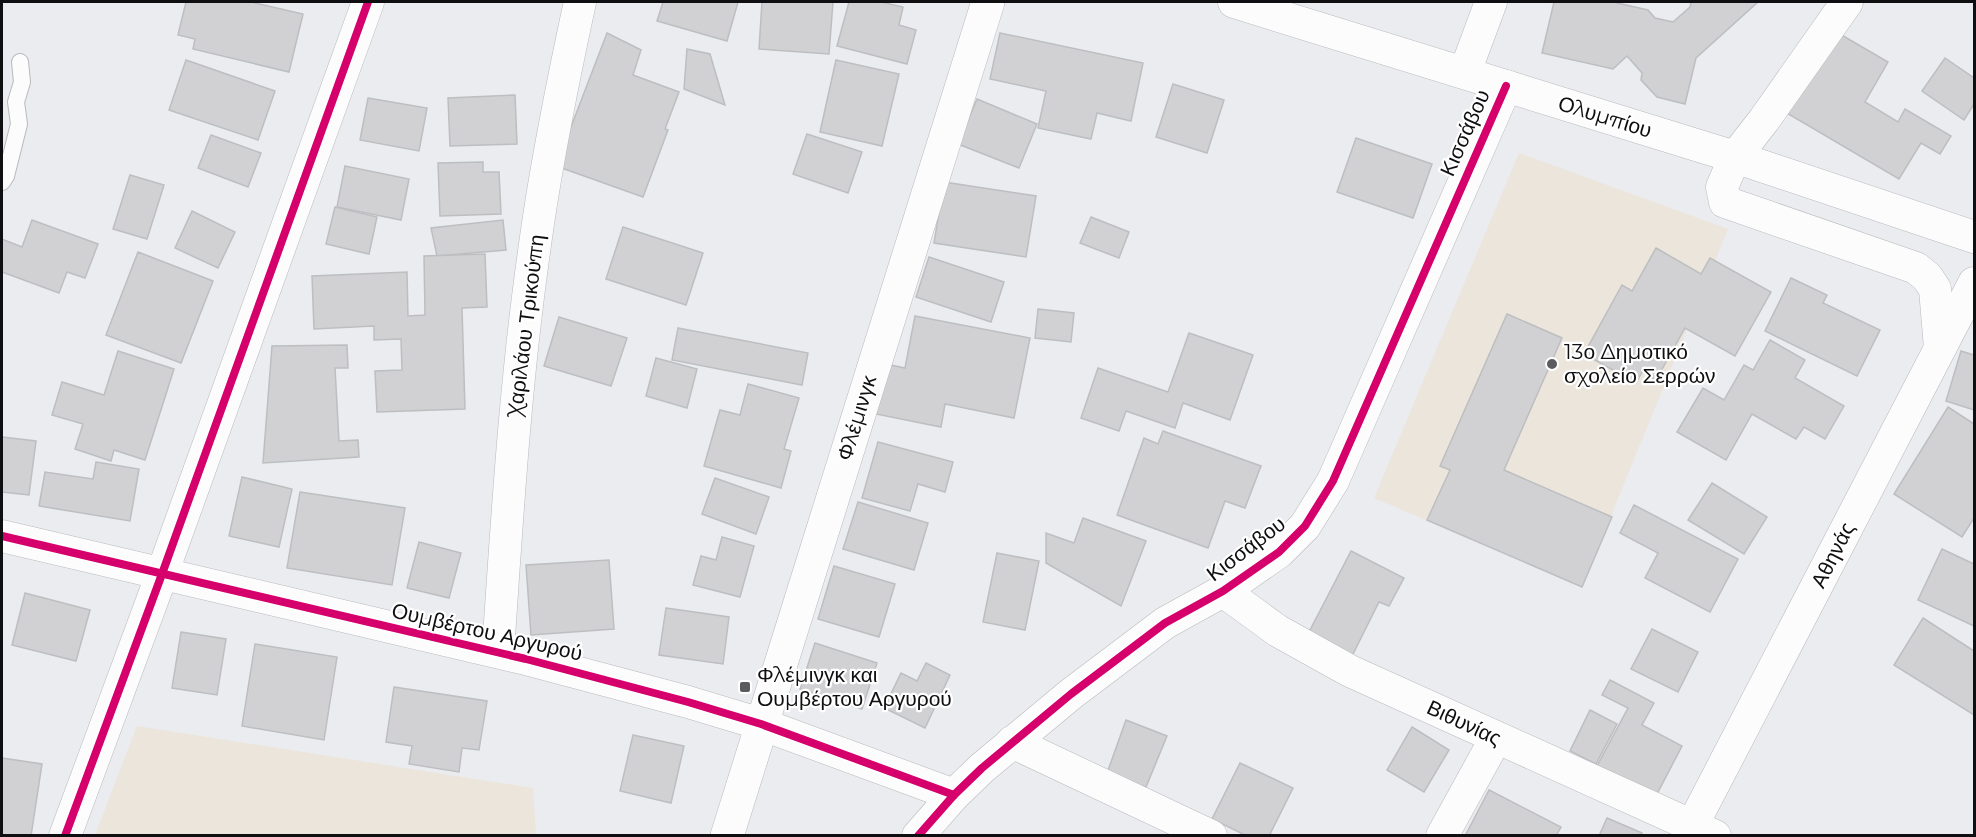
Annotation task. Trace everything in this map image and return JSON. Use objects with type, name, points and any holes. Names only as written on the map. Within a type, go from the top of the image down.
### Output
[{"type":"main road","name":"Φλέμινγκ","points":[[728,836],[761,724],[988,2]]},
{"type":"street","points":[[64,836],[162,574],[368,2]]},
{"type":"street","name":"Χαριλάου Τρικούπη","points":[[498,652],[513,431],[533,254],[546,170],[580,2]]},
{"type":"street","name":"Ολυμπίου","points":[[1234,2],[1735,157],[1974,237]]},
{"type":"street","points":[[1465,72],[1491,2]]},
{"type":"street","points":[[1847,2],[1764,120],[1735,157],[1722,187],[1725,202],[1739,209],[1916,268],[1927,277],[1935,289],[1940,350]]},
{"type":"street","name":"Κισσάβου","points":[[918,836],[954,795],[1012,742],[1157,629],[1223,591],[1264,563],[1293,539],[1314,513],[1334,481],[1506,86]]},
{"type":"street","name":"Αθηνάς","points":[[1703,831],[1974,283]]},
{"type":"street","name":"Ουμβέρτου Αργυρού","points":[[2,536],[498,652],[622,684],[761,724],[954,795]]},
{"type":"street","name":"Βιθυνίας","points":[[1223,591],[1278,631],[1350,671],[1703,831]]},
{"type":"street","points":[[1442,836],[1496,738]]},
{"type":"street","points":[[1012,742],[1211,836]]},
{"type":"lane","points":[[2,182],[6,176],[19,124],[16,102],[21,82],[20,62]]},
{"type":"shaded area","name":"13ο Δημοτικό σχολείο Σερρών","points":[[1519,153],[1728,229],[1582,587],[1374,498]]},
{"type":"shaded area","points":[[137,726],[533,788],[536,835],[95,835]]},
{"type":"building","points":[[186,2],[251,2],[303,14],[289,72],[193,49],[195,39],[178,35]]},
{"type":"building","points":[[663,2],[738,2],[727,41],[657,21]]},
{"type":"building","points":[[762,2],[833,2],[829,54],[759,49]]},
{"type":"building","points":[[849,2],[881,2],[903,7],[899,25],[916,30],[907,64],[837,46]]},
{"type":"building","points":[[1554,2],[1618,2],[1648,10],[1655,18],[1673,22],[1690,7],[1691,2],[1758,2],[1696,58],[1685,104],[1657,97],[1641,80],[1642,73],[1627,56],[1613,69],[1542,53]]},
{"type":"building","points":[[1833,30],[1888,62],[1865,102],[1898,122],[1905,109],[1951,136],[1940,154],[1921,143],[1899,179],[1785,112]]},
{"type":"building","points":[[607,33],[641,50],[633,75],[679,92],[665,129],[668,130],[643,197],[556,166]]},
{"type":"building","points":[[1000,33],[1143,63],[1131,121],[1097,113],[1091,139],[1038,128],[1046,91],[990,79]]},
{"type":"building","points":[[687,49],[710,54],[725,105],[684,89]]},
{"type":"building","points":[[1945,58],[1974,78],[1974,104],[1964,120],[1922,91]]},
{"type":"building","points":[[186,60],[275,91],[258,140],[169,110]]},
{"type":"building","points":[[836,60],[899,74],[882,146],[820,132]]},
{"type":"building","points":[[1173,84],[1224,100],[1207,153],[1156,137]]},
{"type":"building","points":[[515,95],[517,144],[450,146],[448,98]]},
{"type":"building","points":[[368,98],[427,108],[419,151],[360,140]]},
{"type":"building","points":[[977,99],[1037,124],[1019,168],[958,144]]},
{"type":"building","points":[[807,134],[862,152],[848,193],[793,174]]},
{"type":"building","points":[[211,135],[261,153],[248,187],[198,168]]},
{"type":"building","points":[[1356,138],[1432,164],[1413,218],[1337,192]]},
{"type":"building","points":[[483,162],[483,172],[499,172],[501,214],[440,216],[438,163]]},
{"type":"building","points":[[345,166],[409,179],[401,220],[337,207]]},
{"type":"building","points":[[130,175],[164,185],[147,239],[113,229]]},
{"type":"building","points":[[944,182],[1036,196],[1026,257],[934,243]]},
{"type":"building","points":[[335,207],[377,217],[369,254],[326,244]]},
{"type":"building","points":[[192,211],[235,232],[218,268],[175,248]]},
{"type":"building","points":[[1091,217],[1129,232],[1119,258],[1080,243]]},
{"type":"building","points":[[32,220],[98,244],[85,278],[67,272],[59,293],[2,272],[2,239],[22,247]]},
{"type":"building","points":[[503,220],[506,250],[437,256],[431,228]]},
{"type":"building","points":[[623,227],[703,253],[686,305],[606,279]]},
{"type":"building","points":[[1656,248],[1701,274],[1710,258],[1771,292],[1735,356],[1685,328],[1656,380],[1642,372],[1636,383],[1584,354],[1622,285],[1632,291]]},
{"type":"building","points":[[138,252],[213,281],[181,363],[106,335]]},
{"type":"building","points":[[485,254],[487,307],[462,308],[465,409],[377,412],[375,371],[402,370],[401,339],[374,340],[374,326],[314,329],[312,276],[407,272],[408,316],[425,315],[424,256]]},
{"type":"building","points":[[929,257],[1004,282],[991,322],[916,297]]},
{"type":"building","points":[[1791,278],[1827,295],[1823,303],[1880,330],[1857,376],[1765,331]]},
{"type":"building","points":[[1038,309],[1074,313],[1071,342],[1035,338]]},
{"type":"building","name":"13ο Δημοτικό σχολείο Σερρών","points":[[1507,314],[1562,338],[1504,470],[1612,517],[1582,587],[1427,520],[1450,470],[1440,466]]},
{"type":"building","points":[[915,316],[1030,338],[1014,418],[945,404],[941,427],[871,413],[881,363],[905,368]]},
{"type":"building","points":[[559,317],[627,338],[611,386],[544,366]]},
{"type":"building","points":[[678,328],[808,353],[802,385],[672,360]]},
{"type":"building","points":[[1189,333],[1253,355],[1230,420],[1183,403],[1175,428],[1126,411],[1119,431],[1081,418],[1098,368],[1168,392]]},
{"type":"building","points":[[1770,340],[1805,360],[1795,378],[1844,406],[1825,439],[1804,427],[1796,439],[1752,414],[1726,460],[1677,432],[1703,388],[1724,400],[1744,365],[1753,370]]},
{"type":"building","points":[[347,345],[348,368],[335,368],[339,441],[358,440],[359,457],[263,463],[272,346]]},
{"type":"building","points":[[118,351],[174,369],[145,460],[114,450],[111,461],[75,449],[83,424],[52,415],[62,382],[104,395]]},
{"type":"building","points":[[1961,351],[1974,355],[1974,410],[1946,401]]},
{"type":"building","points":[[656,358],[697,369],[687,408],[646,396]]},
{"type":"building","points":[[748,384],[799,398],[784,449],[791,451],[781,488],[704,466],[720,410],[740,415]]},
{"type":"building","points":[[1948,407],[1974,424],[1974,518],[1962,537],[1894,494]]},
{"type":"building","points":[[1163,431],[1261,466],[1245,508],[1225,501],[1208,548],[1117,515],[1144,438],[1158,444]]},
{"type":"building","points":[[2,437],[36,441],[29,495],[2,492]]},
{"type":"building","points":[[878,442],[953,462],[945,492],[918,484],[910,511],[862,498]]},
{"type":"building","points":[[96,462],[139,469],[130,521],[39,506],[45,472],[93,479]]},
{"type":"building","points":[[242,477],[292,489],[279,547],[229,536]]},
{"type":"building","points":[[715,478],[769,497],[756,534],[702,514]]},
{"type":"building","points":[[1712,483],[1767,517],[1744,554],[1688,520]]},
{"type":"building","points":[[300,492],[405,508],[392,585],[287,568]]},
{"type":"building","points":[[858,502],[928,523],[914,570],[843,549]]},
{"type":"building","points":[[1634,505],[1738,559],[1710,612],[1645,578],[1658,553],[1620,533]]},
{"type":"building","points":[[1083,518],[1146,541],[1121,606],[1046,563],[1046,533],[1074,543]]},
{"type":"building","points":[[722,537],[754,546],[740,597],[693,585],[701,556],[716,560]]},
{"type":"building","points":[[419,542],[461,553],[449,598],[407,588]]},
{"type":"building","points":[[1942,549],[1974,564],[1974,626],[1918,600]]},
{"type":"building","points":[[1351,551],[1404,578],[1389,606],[1379,602],[1352,656],[1308,634]]},
{"type":"building","points":[[997,553],[1039,561],[1025,630],[983,622]]},
{"type":"building","points":[[609,560],[614,629],[531,635],[526,565]]},
{"type":"building","points":[[834,566],[895,584],[879,637],[818,619]]},
{"type":"building","points":[[25,593],[90,610],[76,661],[12,645]]},
{"type":"building","points":[[666,608],[729,617],[723,664],[659,655]]},
{"type":"building","points":[[1923,618],[1974,651],[1974,715],[1894,665]]},
{"type":"building","points":[[1652,629],[1698,652],[1678,692],[1631,669]]},
{"type":"building","points":[[181,632],[226,639],[217,695],[172,688]]},
{"type":"building","points":[[815,643],[877,663],[862,709],[800,689]]},
{"type":"building","points":[[255,644],[337,657],[324,740],[242,726]]},
{"type":"building","points":[[926,663],[950,675],[925,728],[884,708],[901,673],[917,681]]},
{"type":"building","points":[[1610,680],[1654,703],[1642,725],[1682,746],[1656,796],[1597,766],[1628,708],[1602,695]]},
{"type":"building","points":[[394,687],[487,701],[479,750],[462,748],[459,772],[409,764],[412,746],[386,742]]},
{"type":"building","points":[[1590,710],[1617,724],[1596,764],[1570,751]]},
{"type":"building","points":[[1126,720],[1167,736],[1146,787],[1106,776]]},
{"type":"building","points":[[1412,727],[1449,750],[1424,792],[1387,770]]},
{"type":"building","points":[[633,735],[684,746],[671,803],[620,791]]},
{"type":"building","points":[[2,758],[42,764],[31,836],[2,836]]},
{"type":"building","points":[[1240,763],[1293,788],[1269,836],[1247,836],[1212,819]]},
{"type":"building","points":[[1489,790],[1561,827],[1556,836],[1465,836]]},
{"type":"building","points":[[1607,818],[1642,833],[1641,836],[1599,836]]},
{"type":"cycle path","points":[[65,836],[368,2]]},
{"type":"cycle path","points":[[918,836],[954,795],[982,768],[1071,694],[1165,623],[1223,591],[1279,552],[1305,526],[1333,481],[1506,86]]},
{"type":"cycle path","points":[[2,536],[526,659],[688,702],[761,724],[954,795]]},
{"type":"place","name":"13ο Δημοτικό σχολείο Σερρών","points":[[1552,364]]},
{"type":"place","name":"Φλέμινγκ και Ουμβέρτου Αργυρού","points":[[745,687]]}]
